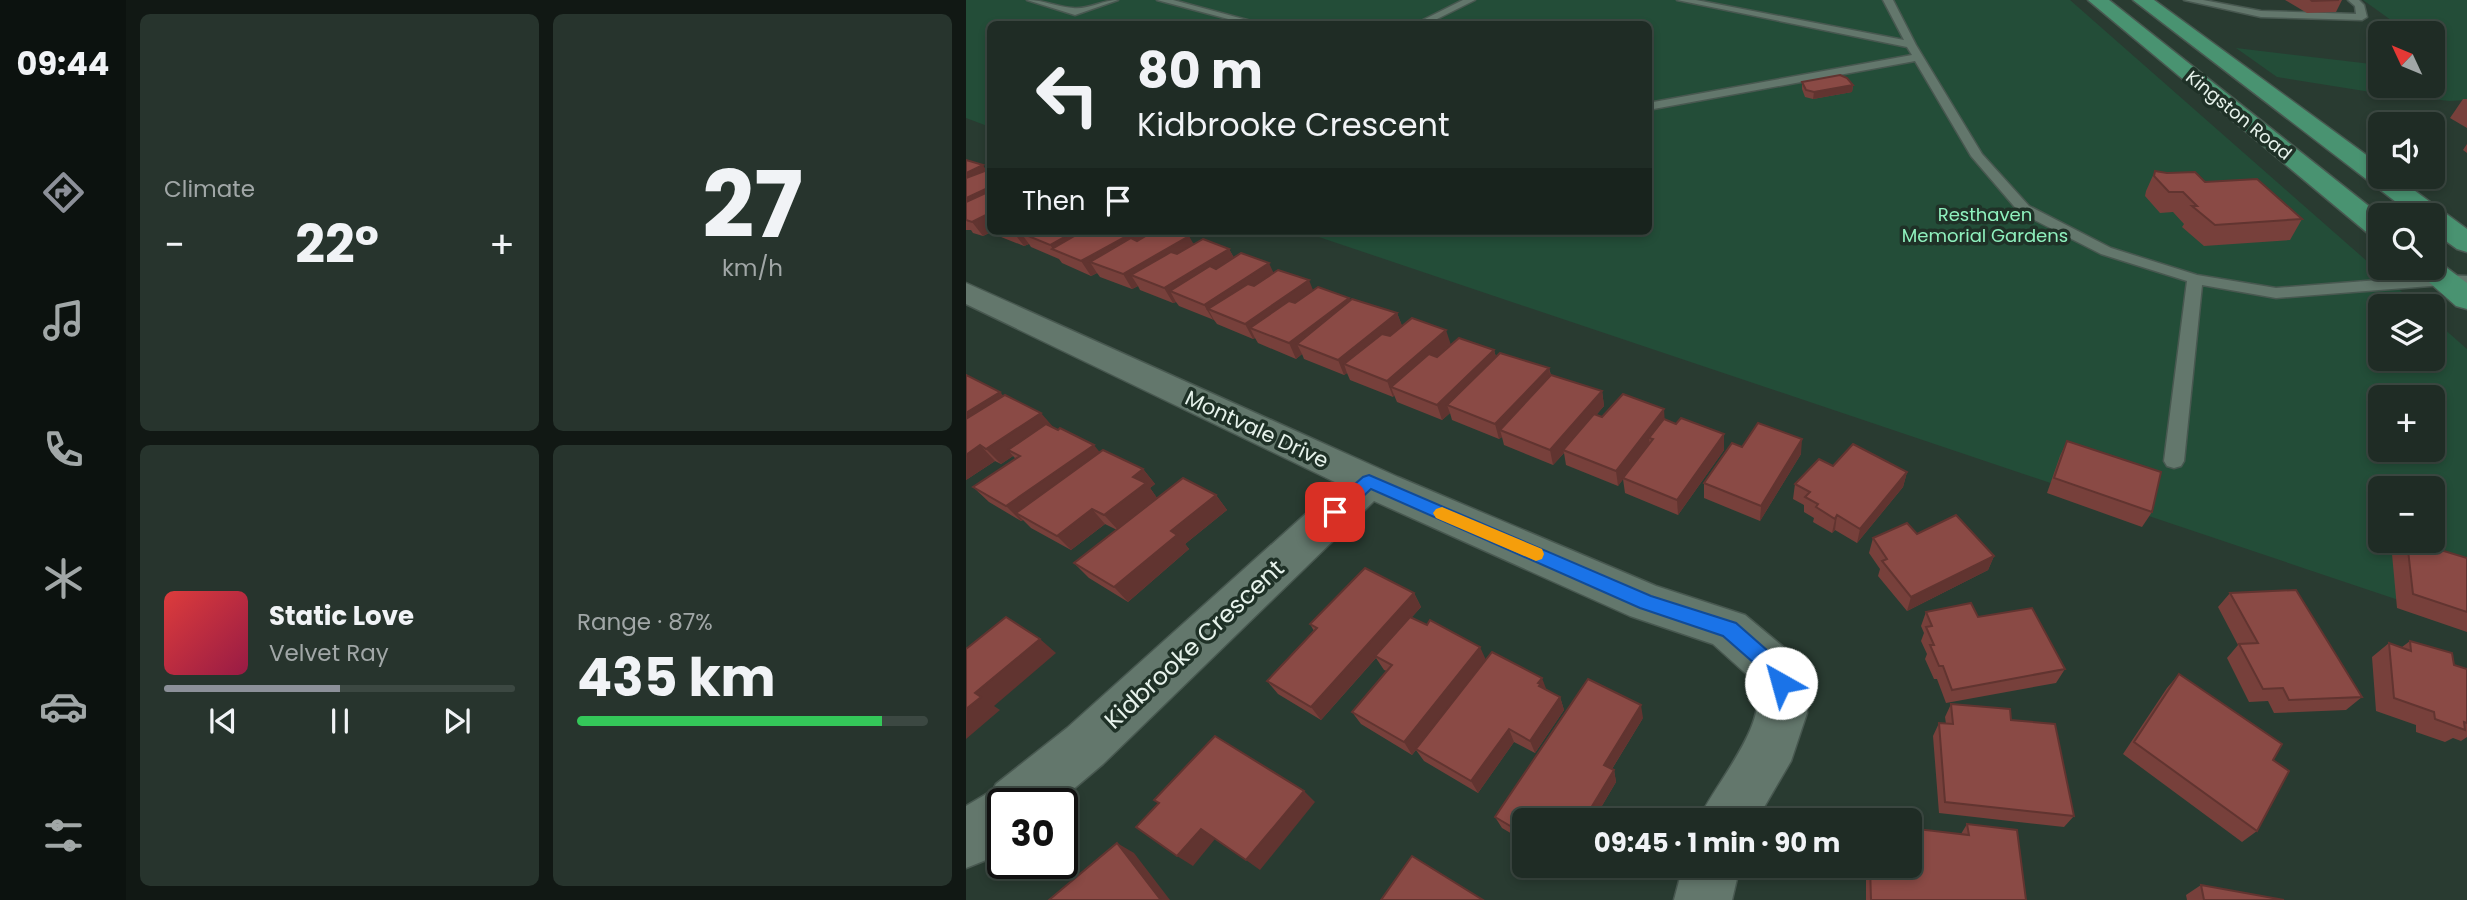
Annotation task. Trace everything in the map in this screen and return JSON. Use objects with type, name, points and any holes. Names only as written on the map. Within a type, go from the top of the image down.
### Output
[{"type":"main road","name":"Kingston Road","points":[[2097,0],[2368,219]]},
{"type":"main road","name":"Kingston Road","points":[[2142,0],[2414,203]]},
{"type":"main road","name":"Kingston Road","points":[[2445,226],[2467,243]]},
{"type":"street","name":"Montvale Drive","points":[[966,292],[1369,481],[1646,602],[1729,629],[1770,665],[1781,683],[1783,713],[1773,743],[1733,808]]},
{"type":"street","name":"Kidbrooke Crescent","points":[[1034,788],[1085,747],[1369,481]]},
{"type":"street","points":[[966,839],[987,824]]},
{"type":"street","points":[[1703,900],[1709,878]]},
{"type":"lane","points":[[1031,0],[1075,12],[1113,0]]},
{"type":"lane","points":[[1162,0],[1245,21]]},
{"type":"lane","points":[[1426,21],[1469,0]]},
{"type":"lane","points":[[1682,0],[1915,51]]},
{"type":"lane","points":[[1888,0],[1977,156],[2024,209],[2106,251],[2195,279],[2276,293],[2451,282]]},
{"type":"lane","points":[[2189,0],[2261,14],[2362,17],[2360,5],[2353,0]]},
{"type":"lane","points":[[1652,106],[1915,51]]},
{"type":"lane","points":[[2174,461],[2195,279]]},
{"type":"green space","name":"Resthaven Memorial Gardens","points":[[966,0],[2070,0],[2368,262],[2368,280],[2388,280],[2404,294],[2368,294],[2368,371],[2445,371],[2445,330],[2467,349],[2467,623],[1313,235],[1652,235],[1652,21],[987,21],[987,126],[966,118]]},
{"type":"green space","points":[[2363,0],[2467,0],[2467,100],[2421,98],[2445,98],[2445,21],[2392,21]]},
{"type":"green space","points":[[2236,48],[2368,64],[2368,92],[2277,77]]},
{"type":"building","points":[[1840,75],[1853,85],[1814,92],[1806,90],[1802,82]]},
{"type":"building","points":[[966,160],[983,165],[966,173]]},
{"type":"building","points":[[987,170],[987,188],[966,198],[966,178]]},
{"type":"building","points":[[2155,171],[2195,172],[2205,182],[2257,179],[2302,219],[2215,225],[2192,206],[2197,206],[2183,192],[2169,192],[2154,176]]},
{"type":"building","points":[[987,192],[987,214],[972,222],[966,220],[966,202]]},
{"type":"building","points":[[1026,235],[1068,235],[1050,245]]},
{"type":"building","points":[[1076,235],[1129,235],[1081,261],[1052,249]]},
{"type":"building","points":[[1147,235],[1189,236],[1123,274],[1090,262],[1131,238],[1137,241]]},
{"type":"building","points":[[1203,239],[1229,249],[1164,288],[1131,275],[1171,252],[1177,254]]},
{"type":"building","points":[[1241,253],[1269,263],[1204,305],[1170,291],[1210,266],[1216,269]]},
{"type":"building","points":[[1278,270],[1309,280],[1245,324],[1208,309],[1248,284],[1254,286]]},
{"type":"building","points":[[1318,287],[1349,298],[1289,343],[1250,328],[1289,301],[1295,303]]},
{"type":"building","points":[[1352,299],[1397,313],[1338,360],[1297,344]]},
{"type":"building","points":[[1412,318],[1446,330],[1387,381],[1344,364],[1382,334],[1390,336]]},
{"type":"building","points":[[1459,338],[1494,350],[1437,405],[1391,387],[1429,354],[1437,357]]},
{"type":"building","points":[[1500,353],[1549,368],[1495,424],[1447,405]]},
{"type":"building","points":[[966,375],[1000,392],[966,413]]},
{"type":"building","points":[[1551,375],[1602,391],[1550,450],[1500,430]]},
{"type":"building","points":[[1623,394],[1664,409],[1616,471],[1563,450],[1594,414],[1602,417]]},
{"type":"building","points":[[1005,395],[1041,413],[986,449],[980,445],[966,455],[966,419]]},
{"type":"building","points":[[1681,418],[1724,434],[1677,500],[1623,478],[1653,439],[1649,438],[1664,419],[1676,424]]},
{"type":"building","points":[[1758,423],[1802,439],[1761,506],[1704,483],[1732,443],[1742,447]]},
{"type":"building","points":[[1046,424],[1094,445],[1006,506],[973,487],[1020,456],[1008,450]]},
{"type":"building","points":[[2067,441],[2161,472],[2152,512],[2054,478]]},
{"type":"building","points":[[1853,444],[1907,472],[1860,529],[1837,515],[1835,519],[1816,507],[1818,504],[1805,497],[1810,492],[1795,484],[1819,459],[1833,466]]},
{"type":"building","points":[[1103,450],[1143,469],[1133,477],[1146,483],[1104,515],[1092,509],[1057,536],[1016,513]]},
{"type":"building","points":[[1183,478],[1216,495],[1171,531],[1177,535],[1114,587],[1074,563]]},
{"type":"building","points":[[1956,515],[1994,556],[1911,597],[1882,561],[1887,559],[1873,538],[1907,523],[1917,534]]},
{"type":"building","points":[[2445,551],[2467,558],[2467,612],[2413,594],[2408,553]]},
{"type":"building","points":[[1365,568],[1414,593],[1311,707],[1267,681],[1317,628],[1310,624]]},
{"type":"building","points":[[2296,590],[2362,697],[2289,700],[2283,688],[2263,689],[2239,644],[2258,643],[2230,593]]},
{"type":"building","points":[[1971,603],[1978,617],[2032,608],[2065,669],[1952,690],[1943,666],[1939,666],[1930,645],[1934,645],[1926,627],[1932,626],[1926,612]]},
{"type":"building","points":[[1006,617],[1040,639],[975,693],[981,697],[966,709],[966,649]]},
{"type":"building","points":[[1410,617],[1427,625],[1430,620],[1480,647],[1404,742],[1352,712],[1392,665],[1375,656]]},
{"type":"building","points":[[2410,641],[2452,653],[2454,665],[2467,669],[2465,730],[2435,719],[2434,712],[2394,698],[2389,643],[2411,651]]},
{"type":"building","points":[[1492,652],[1542,678],[1539,686],[1560,697],[1530,741],[1509,729],[1471,781],[1416,749]]},
{"type":"building","points":[[2179,674],[2282,744],[2273,760],[2289,771],[2257,831],[2134,742]]},
{"type":"building","points":[[1588,679],[1641,705],[1604,765],[1614,770],[1591,808],[1512,808],[1512,827],[1495,817]]},
{"type":"building","points":[[1951,704],[2010,709],[2011,720],[2055,724],[2074,816],[1945,802],[1939,723],[1953,724]]},
{"type":"building","points":[[1215,736],[1304,791],[1246,860],[1201,829],[1177,856],[1136,827],[1159,803],[1154,800]]},
{"type":"building","points":[[1967,824],[2017,830],[2026,900],[1871,900],[1870,878],[1922,878],[1922,830],[1969,835]]},
{"type":"building","points":[[1117,843],[1160,899],[1049,900],[1074,879],[1078,879],[1078,876]]},
{"type":"building","points":[[1412,856],[1483,900],[1381,900]]},
{"type":"building","points":[[2201,885],[2284,900],[2204,900]]},
{"type":"slow traffic","points":[[1442,513],[1536,554]]},
{"type":"route","points":[[1335,512],[1369,481],[1646,602],[1729,629],[1770,665],[1781,683]]}]
